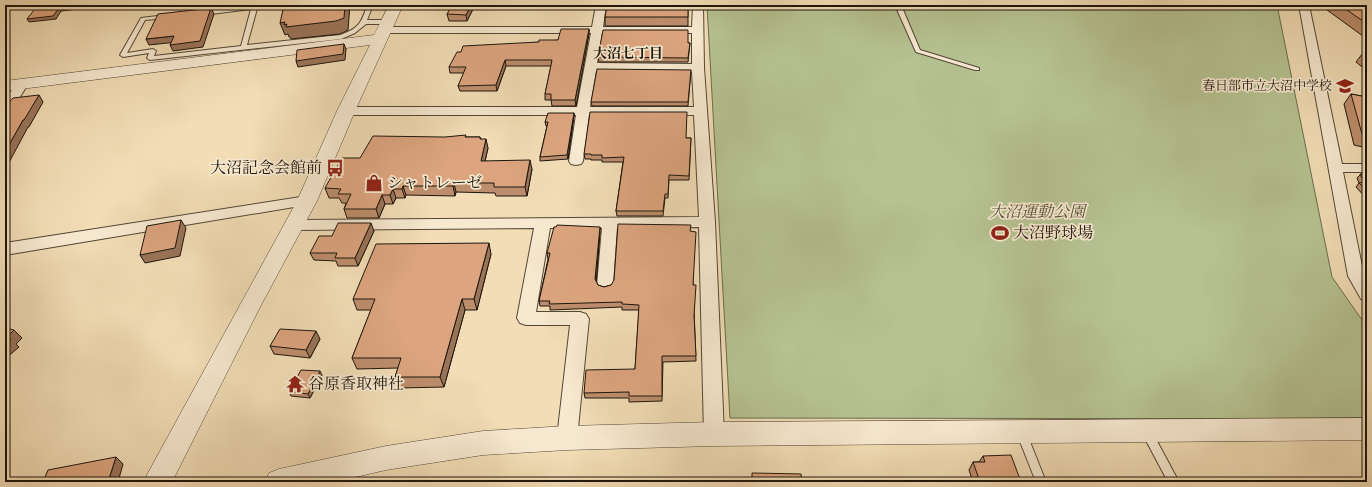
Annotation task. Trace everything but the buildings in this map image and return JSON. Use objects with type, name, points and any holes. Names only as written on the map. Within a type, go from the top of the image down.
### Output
[{"type":"street","points":[[576,161],[601,5]]},
{"type":"street","points":[[698,5],[698,68],[707,222],[714,434]]},
{"type":"street","points":[[1304,5],[1336,168],[1361,276],[1367,295]]},
{"type":"street","points":[[157,482],[307,201],[346,111],[387,24]]},
{"type":"street","points":[[5,86],[387,24],[698,30]]},
{"type":"street","points":[[590,67],[698,68]]},
{"type":"street","points":[[5,110],[22,84]]},
{"type":"street","points":[[346,111],[700,111]]},
{"type":"street","points":[[1336,168],[1367,168]]},
{"type":"street","points":[[5,250],[307,201]]},
{"type":"street","points":[[295,224],[707,222]]},
{"type":"street","points":[[543,223],[526,318],[580,319],[567,438]]},
{"type":"street","points":[[605,285],[610,223]]},
{"type":"street","points":[[279,482],[386,458],[483,443],[567,438],[714,434],[1367,429]]},
{"type":"lane","points":[[175,16],[143,19],[123,55],[153,51],[150,58],[341,37],[353,33],[361,28],[365,22],[370,5]]},
{"type":"lane","points":[[898,5],[918,51],[977,69]]},
{"type":"lane","points":[[199,13],[254,6],[244,47]]},
{"type":"lane","points":[[365,22],[387,24]]},
{"type":"lane","points":[[1145,430],[1174,482]]},
{"type":"lane","points":[[1021,431],[1041,482]]},
{"type":"green space","name":"大沼運動公園","points":[[707,5],[1277,5],[1332,277],[1367,327],[1367,419],[730,418]]},
{"type":"place","name":"春日部市立大沼中学校","points":[[1345,86]]},
{"type":"place","name":"大沼記念会館前","points":[[335,168]]},
{"type":"place","name":"シャトレーゼ","points":[[374,183]]},
{"type":"place","name":"大沼野球場","points":[[1000,233]]},
{"type":"place","name":"谷原香取神社","points":[[295,384]]},
{"type":"district","name":"大沼七丁目","points":[[628,54]]}]
